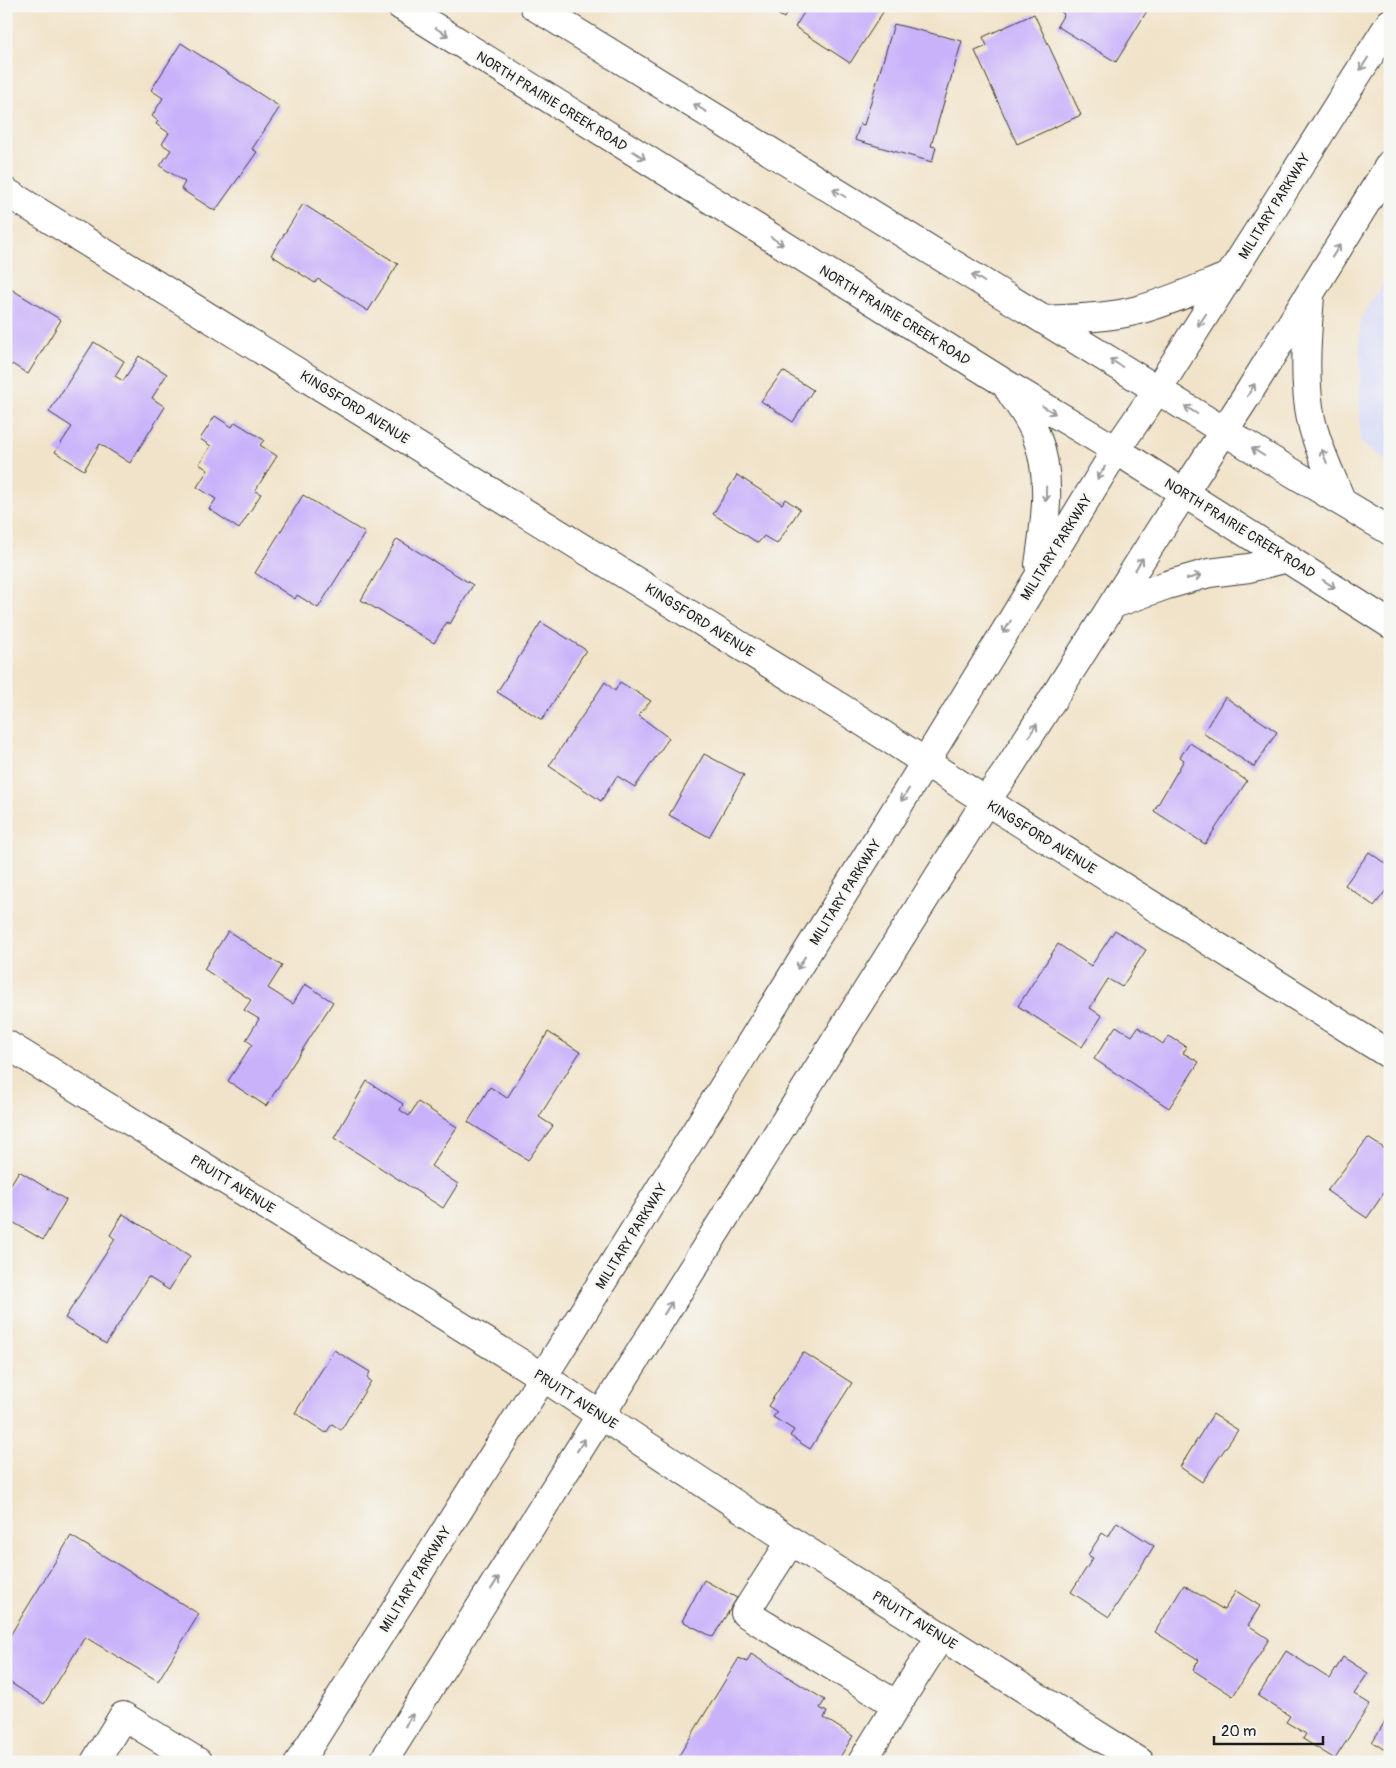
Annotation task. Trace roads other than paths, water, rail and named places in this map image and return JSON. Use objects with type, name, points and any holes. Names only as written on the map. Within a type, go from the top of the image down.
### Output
[{"type":"main road","name":"NORTH PRAIRIE CREEK ROAD","points":[[401,6],[1006,384],[1116,450],[1390,624]]},
{"type":"main road","points":[[535,6],[1390,531]]},
{"type":"main road","name":"MILITARY PARKWAY","points":[[299,1762],[543,1378],[926,761],[1116,450],[1158,389],[1390,23]]},
{"type":"main road","points":[[383,1762],[986,802],[1246,397],[1390,164]]},
{"type":"main road","name":"KINGSFORD AVENUE","points":[[6,192],[926,761],[986,802],[1390,1055]]},
{"type":"main road","points":[[1045,320],[1136,311],[1165,302],[1229,276]]},
{"type":"main road","points":[[1310,293],[1307,352],[1308,397],[1311,419],[1316,438],[1342,502]]},
{"type":"main road","points":[[1006,384],[1036,433],[1044,458],[1047,480],[1046,515],[1037,577]]},
{"type":"main road","points":[[1114,604],[1167,585],[1209,573],[1249,568],[1288,558]]},
{"type":"main road","name":"PRUITT AVENUE","points":[[6,1044],[543,1378],[940,1637],[1140,1762]]},
{"type":"main road","points":[[791,1541],[745,1613],[896,1705]]},
{"type":"main road","points":[[862,1762],[940,1637]]},
{"type":"main road","points":[[95,1762],[123,1716],[198,1762]]}]
